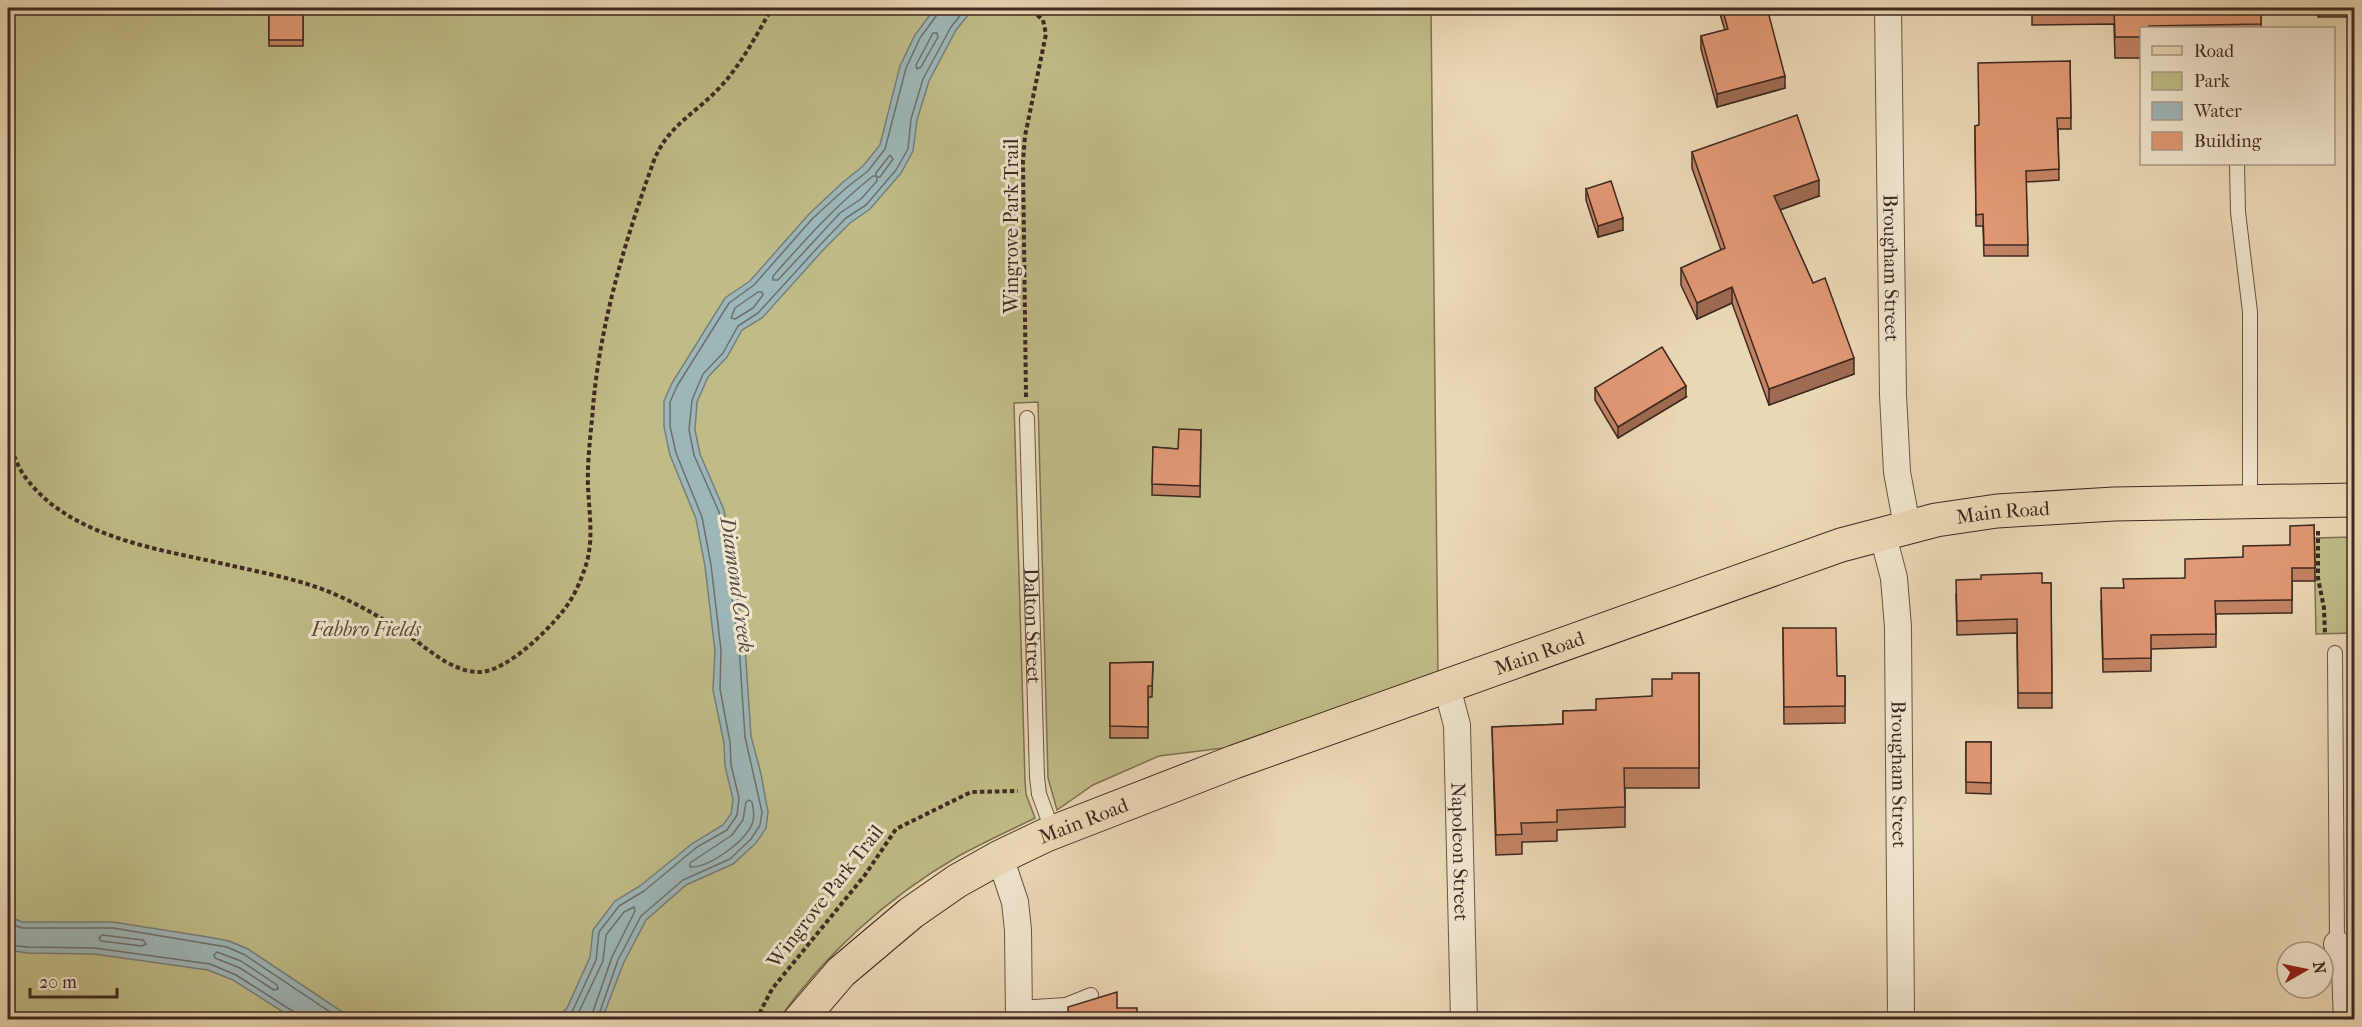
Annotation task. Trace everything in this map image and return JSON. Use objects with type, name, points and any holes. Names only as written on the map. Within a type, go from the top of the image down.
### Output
[{"type":"main road","name":"Main Road","points":[[800,1020],[841,972],[911,913],[957,881],[1000,857],[1053,832],[1234,762],[1841,545],[1936,520],[1997,511],[2114,504],[2355,500]]},
{"type":"street","name":"Brougham Street","points":[[1888,8],[1896,464],[1894,578],[1898,627],[1901,1020]]},
{"type":"street","name":"Napoleon Street","points":[[1447,687],[1457,725],[1464,1020]]},
{"type":"street","points":[[1000,857],[1015,902],[1018,930],[1019,1014]]},
{"type":"street","points":[[2337,944],[2345,968],[2347,1020]]},
{"type":"lane","points":[[2237,165],[2238,212],[2250,312],[2250,501]]},
{"type":"lane","name":"Dalton Street","points":[[1027,418],[1038,794],[1053,832]]},
{"type":"lane","points":[[2335,653],[2337,944]]},
{"type":"lane","points":[[1019,1014],[1066,1005],[1091,995]]},
{"type":"path","points":[[8,434],[14,457],[28,481],[49,502],[100,533],[141,545],[294,580],[338,595],[378,615],[447,662],[465,670],[481,673],[502,666],[560,614],[573,597],[586,565],[590,550],[588,468],[598,362],[621,261],[654,162],[668,134],[721,87],[772,8]]},
{"type":"path","name":"Wingrove Park Trail","points":[[1027,418],[1023,160],[1033,97],[1046,42],[1046,27],[1039,15],[1029,8]]},
{"type":"path","points":[[2318,501],[2319,585],[2324,608],[2326,640],[2335,653]]},
{"type":"path","name":"Wingrove Park Trail","points":[[756,1020],[772,989],[865,875],[896,829],[971,792],[1028,790],[1038,794]]},
{"type":"green space","name":"Fabbro Fields","points":[[8,8],[1431,8],[1438,675],[1232,747],[1159,756],[1093,785],[1057,810],[1048,778],[1038,402],[1014,403],[1025,780],[1026,794],[1035,818],[957,857],[882,909],[837,950],[779,1019],[8,1019]]},
{"type":"green space","points":[[2354,537],[2354,633],[2316,634],[2314,538]]},
{"type":"water","points":[[935,8],[974,8],[956,30],[929,81],[917,120],[913,151],[901,173],[870,209],[850,223],[824,249],[762,318],[742,330],[727,357],[708,377],[697,402],[695,430],[700,454],[724,510],[733,561],[745,646],[751,736],[768,812],[766,828],[756,843],[733,864],[686,885],[646,920],[624,962],[602,1019],[556,1019],[567,1008],[590,957],[593,930],[615,901],[640,886],[693,843],[723,825],[731,814],[733,799],[725,766],[724,743],[713,690],[715,651],[705,566],[696,519],[670,455],[664,427],[664,401],[672,383],[725,298],[750,281],[809,214],[863,166],[880,145],[900,66],[915,35]]},
{"type":"water","points":[[8,916],[22,922],[113,922],[229,941],[248,949],[353,1019],[294,1019],[233,980],[208,970],[94,954],[27,953],[8,950]]},
{"type":"building","points":[[269,8],[303,8],[303,40],[269,40]]},
{"type":"building","points":[[1722,8],[1767,8],[1785,76],[1717,94],[1701,36],[1728,29]]},
{"type":"building","points":[[2114,8],[2261,8],[2261,24],[2149,26],[2140,27],[2140,37],[2115,37]]},
{"type":"building","points":[[2353,8],[2355,8],[2355,30],[2353,30]]},
{"type":"building","points":[[2070,61],[2071,118],[2057,118],[2059,169],[2026,171],[2028,245],[1984,245],[1983,214],[1976,215],[1975,126],[1979,125],[1978,63]]},
{"type":"building","points":[[1797,115],[1819,180],[1774,196],[1813,283],[1825,278],[1854,358],[1769,389],[1732,287],[1697,303],[1681,268],[1725,248],[1692,152]]},
{"type":"building","points":[[1611,181],[1623,218],[1598,226],[1586,189]]},
{"type":"building","points":[[1662,347],[1686,386],[1618,427],[1595,388]]},
{"type":"building","points":[[1179,429],[1201,430],[1200,486],[1152,484],[1153,447],[1178,449]]},
{"type":"building","points":[[2314,525],[2315,568],[2292,568],[2292,600],[2215,601],[2216,634],[2151,635],[2151,658],[2103,659],[2101,588],[2124,588],[2123,579],[2185,578],[2185,559],[2243,557],[2243,546],[2290,545],[2290,526]]},
{"type":"building","points":[[2042,573],[2042,583],[2051,583],[2052,693],[2018,693],[2017,619],[1957,621],[1956,580],[1981,579],[1981,575]]},
{"type":"building","points":[[1783,628],[1836,628],[1837,676],[1845,676],[1845,706],[1784,707]]},
{"type":"building","points":[[1153,662],[1152,686],[1148,686],[1148,727],[1110,726],[1110,663]]},
{"type":"building","points":[[1672,673],[1699,673],[1699,768],[1624,768],[1625,807],[1557,810],[1557,822],[1521,823],[1522,834],[1496,835],[1492,727],[1563,724],[1563,711],[1596,710],[1596,699],[1652,696],[1652,679],[1672,679]]},
{"type":"building","points":[[1966,742],[1991,742],[1991,783],[1966,782]]},
{"type":"building","points":[[1117,992],[1117,1008],[1137,1008],[1137,1020],[1068,1020],[1068,1007]]},
{"type":"water label","name":"Diamond Creek","points":[[737,585]]}]
